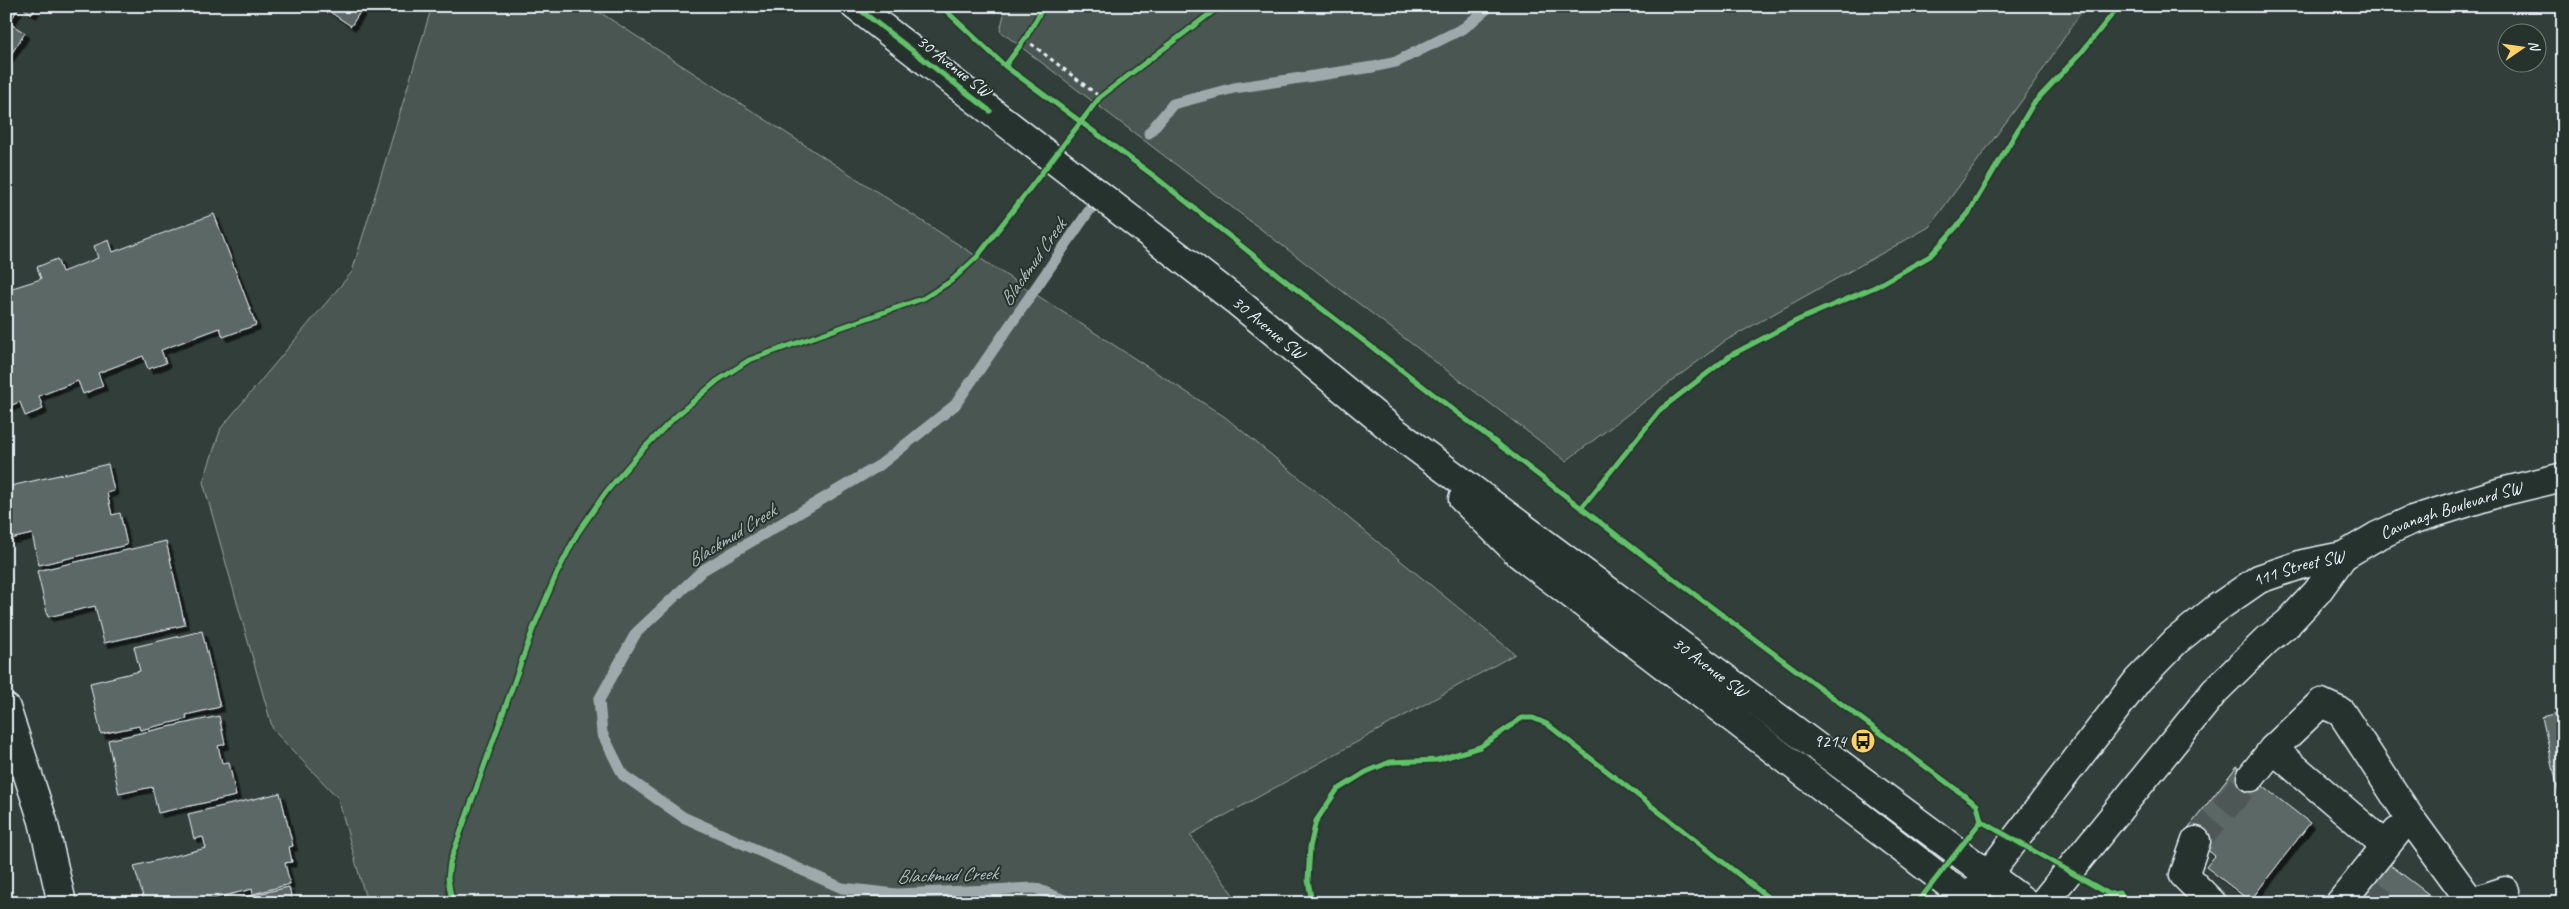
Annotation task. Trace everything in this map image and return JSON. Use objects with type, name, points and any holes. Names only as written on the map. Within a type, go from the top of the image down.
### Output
[{"type":"main road","name":"30 Avenue SW","points":[[855,6],[1239,303],[1394,431],[2026,903]]},
{"type":"main road","name":"30 Avenue SW","points":[[1394,431],[1519,554],[1969,902]]},
{"type":"main road","name":"Cavanagh Boulevard SW","points":[[2343,556],[2377,536],[2412,520],[2501,492],[2563,476]]},
{"type":"main road","name":"111 Street SW","points":[[1969,902],[1987,874],[2052,792],[2113,710],[2176,641],[2259,579],[2303,564],[2343,556]]},
{"type":"main road","name":"111 Street SW","points":[[2044,903],[2215,691],[2267,640],[2288,623],[2317,592],[2343,556]]},
{"type":"main road","points":[[2251,777],[2273,749],[2321,704],[2341,712],[2410,818],[2472,903],[2504,891]]},
{"type":"main road","points":[[6,708],[16,765],[43,822],[62,903]]},
{"type":"main road","points":[[2273,749],[2385,845]]},
{"type":"main road","points":[[2355,892],[2385,845],[2410,818]]},
{"type":"main road","points":[[2196,841],[2184,875],[2212,903]]},
{"type":"path","points":[[1020,46],[1029,33]]},
{"type":"path","points":[[1025,40],[1100,97]]},
{"type":"path","points":[[1094,104],[1108,91]]},
{"type":"shaded area","points":[[432,6],[590,6],[1225,417],[1515,654],[1190,835],[1239,903],[367,903],[338,798],[273,730],[203,482],[221,428],[352,272]]},
{"type":"shaded area","points":[[1006,6],[2085,6],[2031,88],[1929,227],[1725,341],[1566,461],[1000,31]]},
{"type":"building","points":[[6,6],[20,6],[9,23],[25,33],[6,62]]},
{"type":"building","points":[[20,6],[37,6],[32,14]]},
{"type":"building","points":[[321,6],[364,6],[351,26]]},
{"type":"building","points":[[214,214],[256,325],[223,337],[220,328],[161,350],[166,363],[148,369],[143,356],[98,373],[103,386],[83,394],[78,381],[39,396],[43,409],[25,416],[20,402],[6,407],[6,290],[41,279],[37,267],[57,259],[62,272],[98,258],[94,246],[109,240],[113,252]]},
{"type":"building","points":[[108,464],[114,491],[107,493],[112,515],[120,513],[127,545],[39,565],[32,534],[6,540],[6,487]]},
{"type":"building","points":[[166,541],[185,625],[104,643],[95,606],[48,617],[37,571]]},
{"type":"building","points":[[202,631],[220,707],[186,715],[187,719],[140,730],[139,726],[101,734],[90,683],[140,671],[134,647]]},
{"type":"building","points":[[2563,712],[2563,812],[2542,717]]},
{"type":"building","points":[[219,716],[225,744],[218,746],[222,763],[229,762],[236,796],[158,813],[152,787],[119,794],[108,740]]},
{"type":"building","points":[[2237,766],[2310,823],[2250,901],[2206,867],[2215,856],[2185,832]]},
{"type":"building","points":[[280,793],[293,846],[289,847],[292,862],[285,863],[290,884],[253,894],[252,889],[200,902],[199,899],[183,903],[145,903],[134,866],[206,848],[203,837],[194,839],[188,814]]},
{"type":"building","points":[[2389,864],[2431,896],[2425,903],[2359,903]]},
{"type":"building","points":[[289,887],[293,903],[219,903]]},
{"type":"waterway","name":"Blackmud Creek","points":[[1149,133],[1173,104],[1234,88],[1396,62],[1464,28],[1490,6]]},
{"type":"waterway","name":"Blackmud Creek","points":[[1072,903],[1035,888],[896,894],[842,888],[683,817],[623,775],[602,733],[599,700],[636,633],[703,570],[880,465],[955,405],[1093,205]]},
{"type":"tunnel","points":[[2196,841],[2251,777]]},
{"type":"tunnel","points":[[2368,891],[2383,903]]},
{"type":"cycle path","points":[[855,6],[990,111]]},
{"type":"cycle path","points":[[941,6],[1005,66],[1154,176],[1278,275],[1662,570],[1977,805],[1981,821],[2109,894],[2120,893],[2130,903]]},
{"type":"cycle path","points":[[1005,66],[1025,39],[1044,6]]},
{"type":"cycle path","points":[[452,903],[448,878],[450,862],[533,629],[557,573],[577,534],[606,492],[642,450],[675,417],[717,381],[749,360],[924,298],[951,281],[977,257],[1100,97],[1220,6]]},
{"type":"cycle path","points":[[1582,507],[1661,409],[1731,355],[1798,320],[1875,287],[1930,256],[1968,214],[2033,104],[2081,53],[2119,6]]},
{"type":"cycle path","points":[[1312,903],[1308,880],[1310,847],[1316,821],[1337,790],[1366,772],[1390,762],[1437,760],[1480,747],[1522,718],[1533,718],[1547,724],[1775,903]]},
{"type":"cycle path","points":[[1917,903],[1981,821]]},
{"type":"place","name":"9214","points":[[1863,741]]}]
